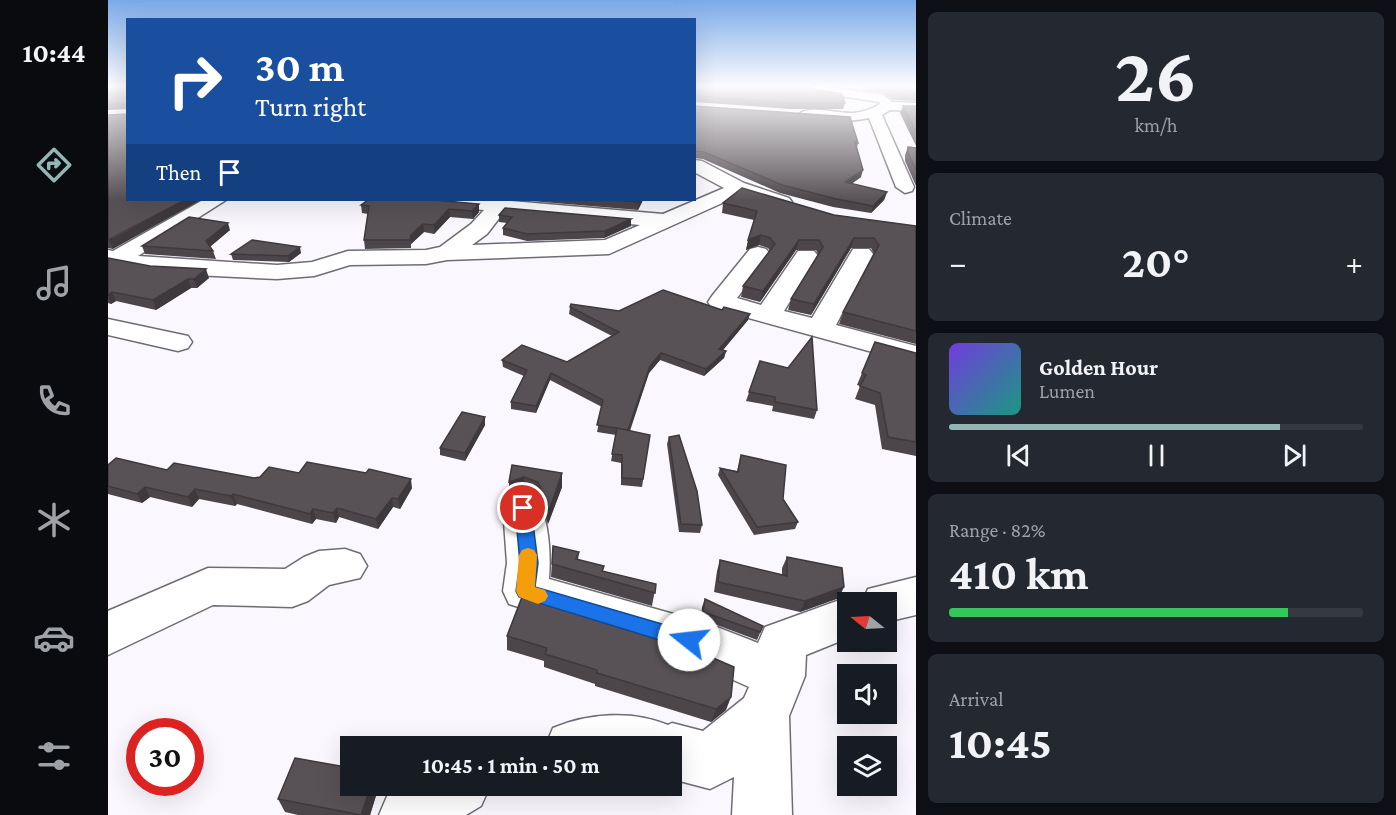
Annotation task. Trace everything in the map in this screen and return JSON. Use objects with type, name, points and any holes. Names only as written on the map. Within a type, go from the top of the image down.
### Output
[{"type":"street","points":[[886,124],[905,187]]},
{"type":"street","points":[[696,166],[738,189],[800,206]]},
{"type":"street","points":[[112,258],[153,266],[277,272],[314,269],[348,258],[426,257],[447,253],[609,248],[738,189]]},
{"type":"street","points":[[112,258],[214,201]]},
{"type":"street","points":[[449,201],[666,221]]},
{"type":"street","points":[[447,253],[479,229],[498,206]]},
{"type":"street","points":[[758,254],[721,302],[916,355]]},
{"type":"street","points":[[820,329],[861,254]]},
{"type":"street","points":[[768,315],[806,256]]},
{"type":"street","points":[[108,327],[178,342]]},
{"type":"street","points":[[523,508],[529,563],[525,591],[709,646],[771,696]]},
{"type":"street","points":[[108,634],[208,586],[292,588],[319,569],[345,566]]},
{"type":"street","points":[[897,600],[916,596]]},
{"type":"street","points":[[762,815],[771,696],[782,642],[837,621]]},
{"type":"street","points":[[682,755],[710,762],[771,696]]},
{"type":"street","points":[[409,815],[443,796]]},
{"type":"building","points":[[108,124],[126,124],[126,201],[183,201],[108,240]]},
{"type":"building","points":[[696,124],[852,124],[863,170],[845,182],[887,192],[873,206],[836,199],[782,185],[704,152],[696,151]]},
{"type":"building","points":[[908,147],[916,148],[916,170],[908,153]]},
{"type":"building","points":[[742,188],[834,215],[916,226],[916,331],[843,312],[879,245],[874,238],[854,238],[814,304],[791,299],[823,247],[819,240],[799,240],[763,291],[743,286],[775,244],[770,238],[761,235],[748,240],[757,211],[723,203]]},
{"type":"building","points":[[367,201],[446,201],[479,204],[472,211],[449,209],[434,225],[423,224],[411,235],[410,240],[364,240],[369,206],[361,205]]},
{"type":"building","points":[[505,208],[631,219],[605,231],[527,234],[503,228],[512,217],[499,215]]},
{"type":"building","points":[[189,217],[228,223],[206,241],[213,251],[142,246]]},
{"type":"building","points":[[252,240],[300,247],[288,256],[231,254]]},
{"type":"building","points":[[108,258],[150,266],[206,269],[194,279],[188,279],[153,300],[112,292],[108,295]]},
{"type":"building","points":[[663,290],[722,310],[724,307],[750,314],[719,349],[726,351],[706,369],[661,353],[650,366],[628,430],[597,425],[603,400],[551,373],[536,406],[511,402],[527,370],[502,360],[522,345],[567,362],[619,332],[570,307],[571,304],[619,311]]},
{"type":"building","points":[[812,337],[817,410],[775,402],[775,397],[749,392],[760,361],[788,368]]},
{"type":"building","points":[[875,342],[916,353],[916,442],[888,437],[880,393],[860,386],[866,375],[862,373]]},
{"type":"building","points":[[462,412],[485,417],[465,453],[440,448]]},
{"type":"building","points":[[617,428],[650,435],[643,479],[622,478],[622,455],[612,454]]},
{"type":"building","points":[[679,435],[697,491],[702,525],[681,524],[669,437]]},
{"type":"building","points":[[741,455],[786,465],[783,499],[798,522],[757,527],[720,468],[738,472]]},
{"type":"building","points":[[116,458],[167,470],[174,463],[254,478],[260,477],[269,467],[299,473],[307,462],[366,473],[369,469],[411,479],[398,499],[392,498],[376,519],[337,508],[333,513],[313,509],[310,514],[233,494],[231,496],[195,489],[188,497],[145,487],[137,494],[108,486],[108,465]]},
{"type":"building","points":[[512,465],[562,473],[549,511],[538,482],[524,477],[509,482]]},
{"type":"building","points":[[553,546],[579,552],[576,559],[604,566],[602,571],[656,584],[655,593],[552,564]]},
{"type":"building","points":[[787,557],[842,568],[844,587],[805,601],[718,582],[720,560],[787,576]]},
{"type":"building","points":[[522,597],[704,654],[734,667],[731,697],[716,709],[597,673],[597,670],[545,654],[547,648],[507,636]]},
{"type":"building","points":[[705,599],[763,626],[760,632],[703,612]]},
{"type":"building","points":[[295,758],[340,766],[340,796],[368,796],[361,815],[278,799]]},
{"type":"slow traffic","points":[[528,555],[525,591],[538,596]]},
{"type":"route","points":[[523,508],[529,563],[525,591],[689,640]]}]
